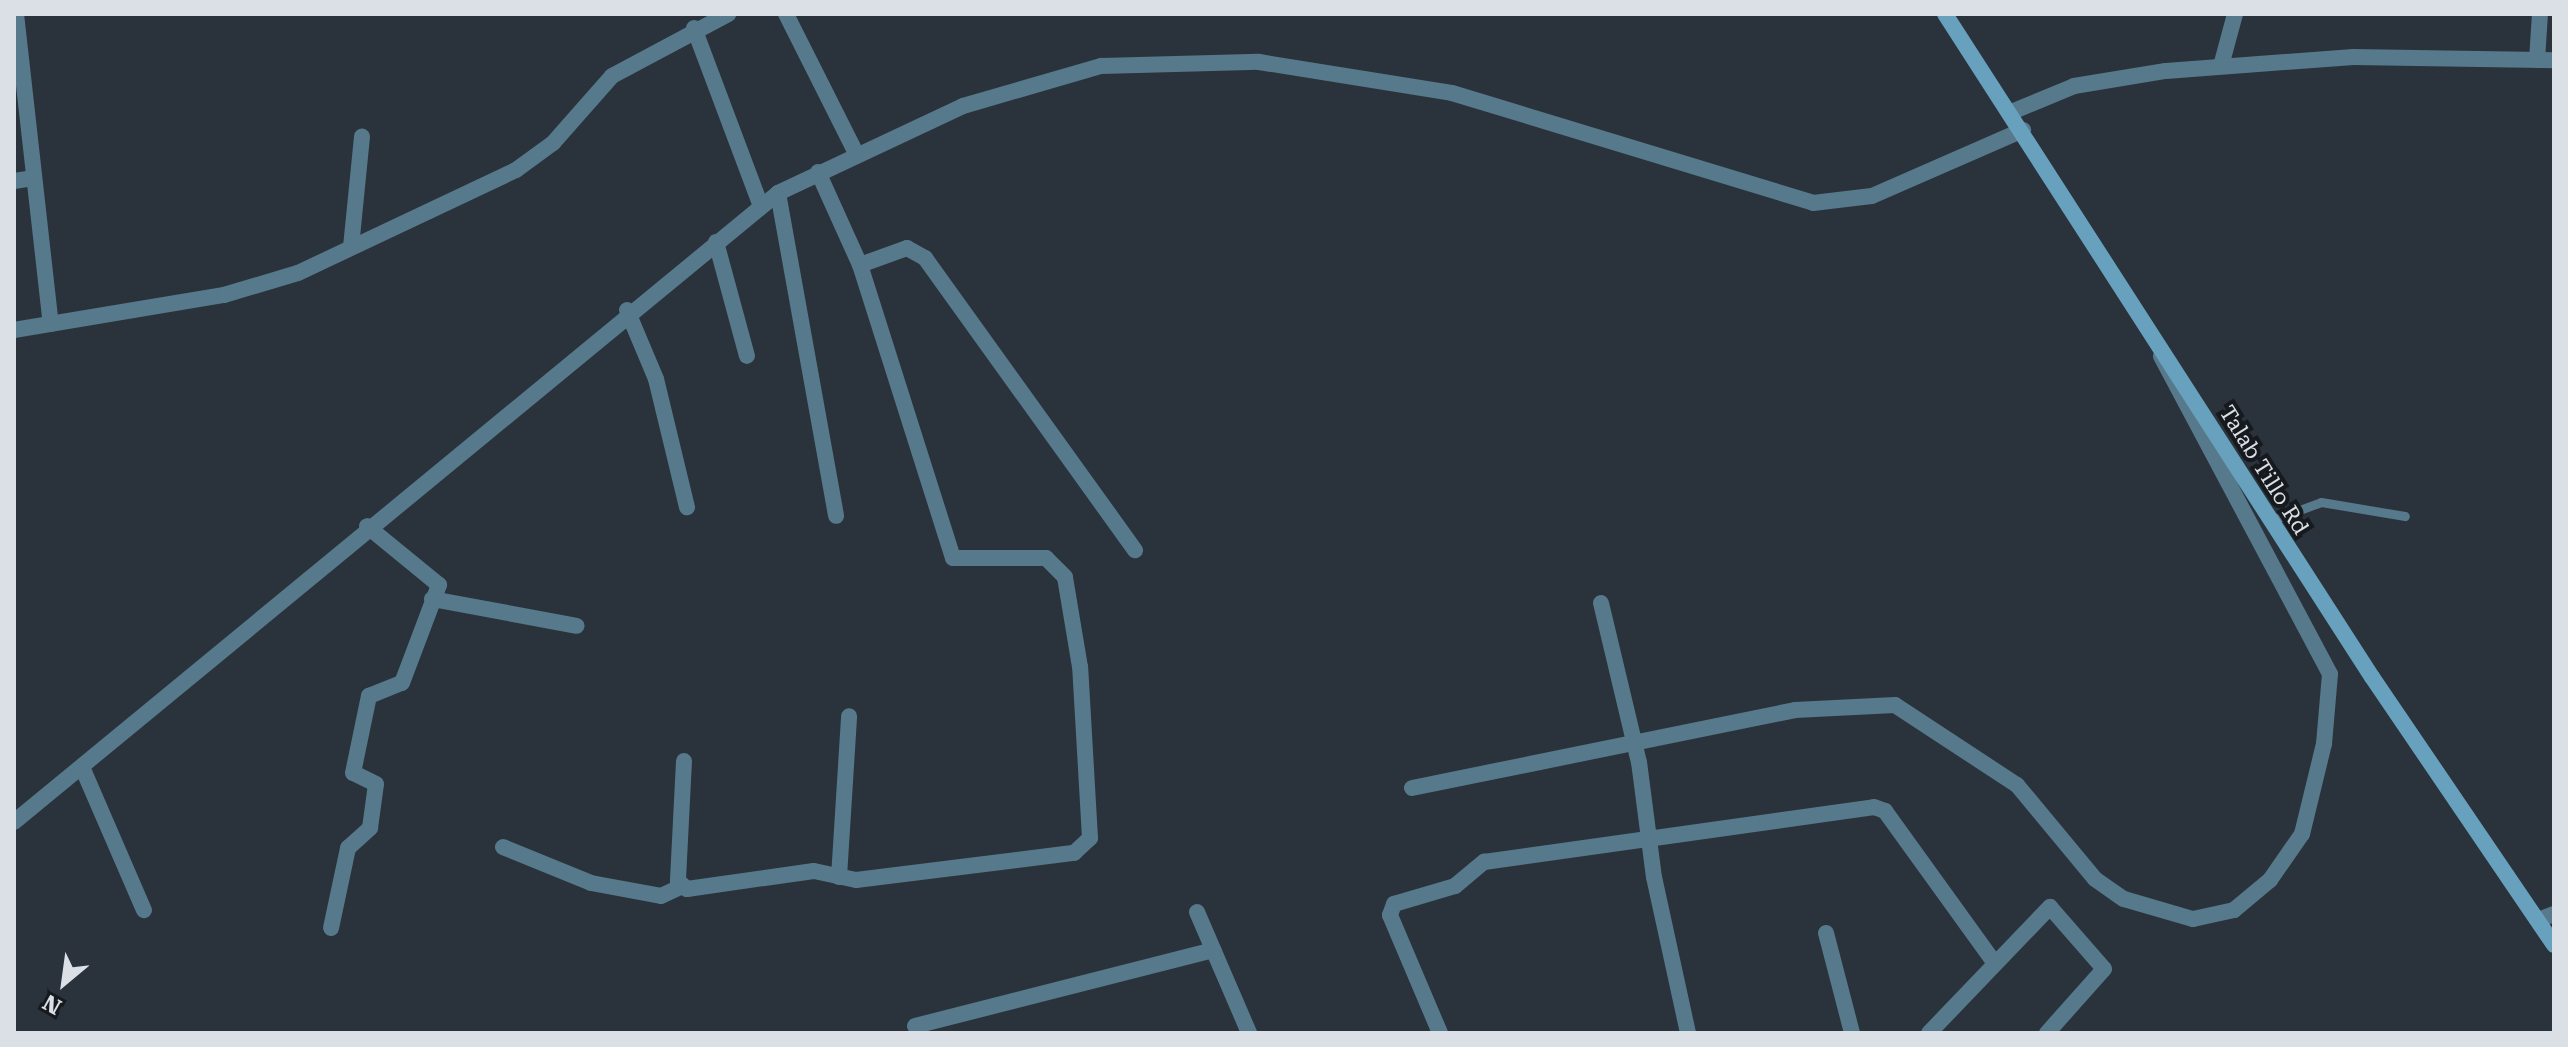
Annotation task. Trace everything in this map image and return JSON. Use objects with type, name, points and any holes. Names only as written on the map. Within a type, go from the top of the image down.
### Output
[{"type":"main road","name":"Talab Tillo Rd","points":[[1945,14],[2014,111],[2023,130],[2270,521],[2372,677],[2546,917],[2554,945]]},
{"type":"street","points":[[16,14],[51,324]]},
{"type":"street","points":[[14,330],[254,288],[351,247],[538,157],[612,76],[694,28],[728,14]]},
{"type":"street","points":[[786,14],[855,151]]},
{"type":"street","points":[[2221,66],[2235,14]]},
{"type":"street","points":[[2014,111],[2100,81],[2221,66],[2353,57],[2546,60],[2540,14]]},
{"type":"street","points":[[694,28],[761,206]]},
{"type":"street","points":[[14,822],[627,310],[778,193],[855,151],[1084,68],[1185,60],[1321,70],[1452,93],[1813,203],[1872,196],[2023,130]]},
{"type":"street","points":[[351,247],[362,137]]},
{"type":"street","points":[[503,847],[591,883],[661,896],[682,886],[814,871],[839,877],[1074,853],[1090,838],[1080,667],[1065,577],[1046,558],[953,558],[860,265],[818,172]]},
{"type":"street","points":[[14,181],[33,178]]},
{"type":"street","points":[[778,193],[836,516]]},
{"type":"street","points":[[716,242],[747,356]]},
{"type":"street","points":[[860,265],[907,248],[925,258],[1135,550]]},
{"type":"street","points":[[627,310],[656,379],[687,507]]},
{"type":"street","points":[[1412,788],[1795,710],[1895,705],[2017,785],[2095,879],[2124,899],[2193,919],[2234,910],[2270,880],[2302,834],[2324,744],[2330,674],[2176,396],[2151,332]]},
{"type":"street","points":[[331,928],[348,848],[370,828],[376,784],[353,773],[369,696],[402,683],[437,578],[367,526]]},
{"type":"street","points":[[432,599],[577,626]]},
{"type":"street","points":[[1601,603],[1645,790],[1649,839],[1688,1033]]},
{"type":"street","points":[[839,877],[849,716]]},
{"type":"street","points":[[682,886],[684,761]]},
{"type":"street","points":[[82,767],[144,910]]},
{"type":"street","points":[[1440,1033],[1390,915],[1394,904],[1455,886],[1484,862],[1880,807],[1994,962]]},
{"type":"street","points":[[1929,1033],[2050,907],[2100,958],[2100,975],[2047,1033]]},
{"type":"street","points":[[1197,912],[1249,1033]]},
{"type":"street","points":[[1826,933],[1852,1033]]},
{"type":"street","points":[[915,1026],[1213,950]]},
{"type":"lane","points":[[2270,521],[2321,502],[2405,516]]}]
